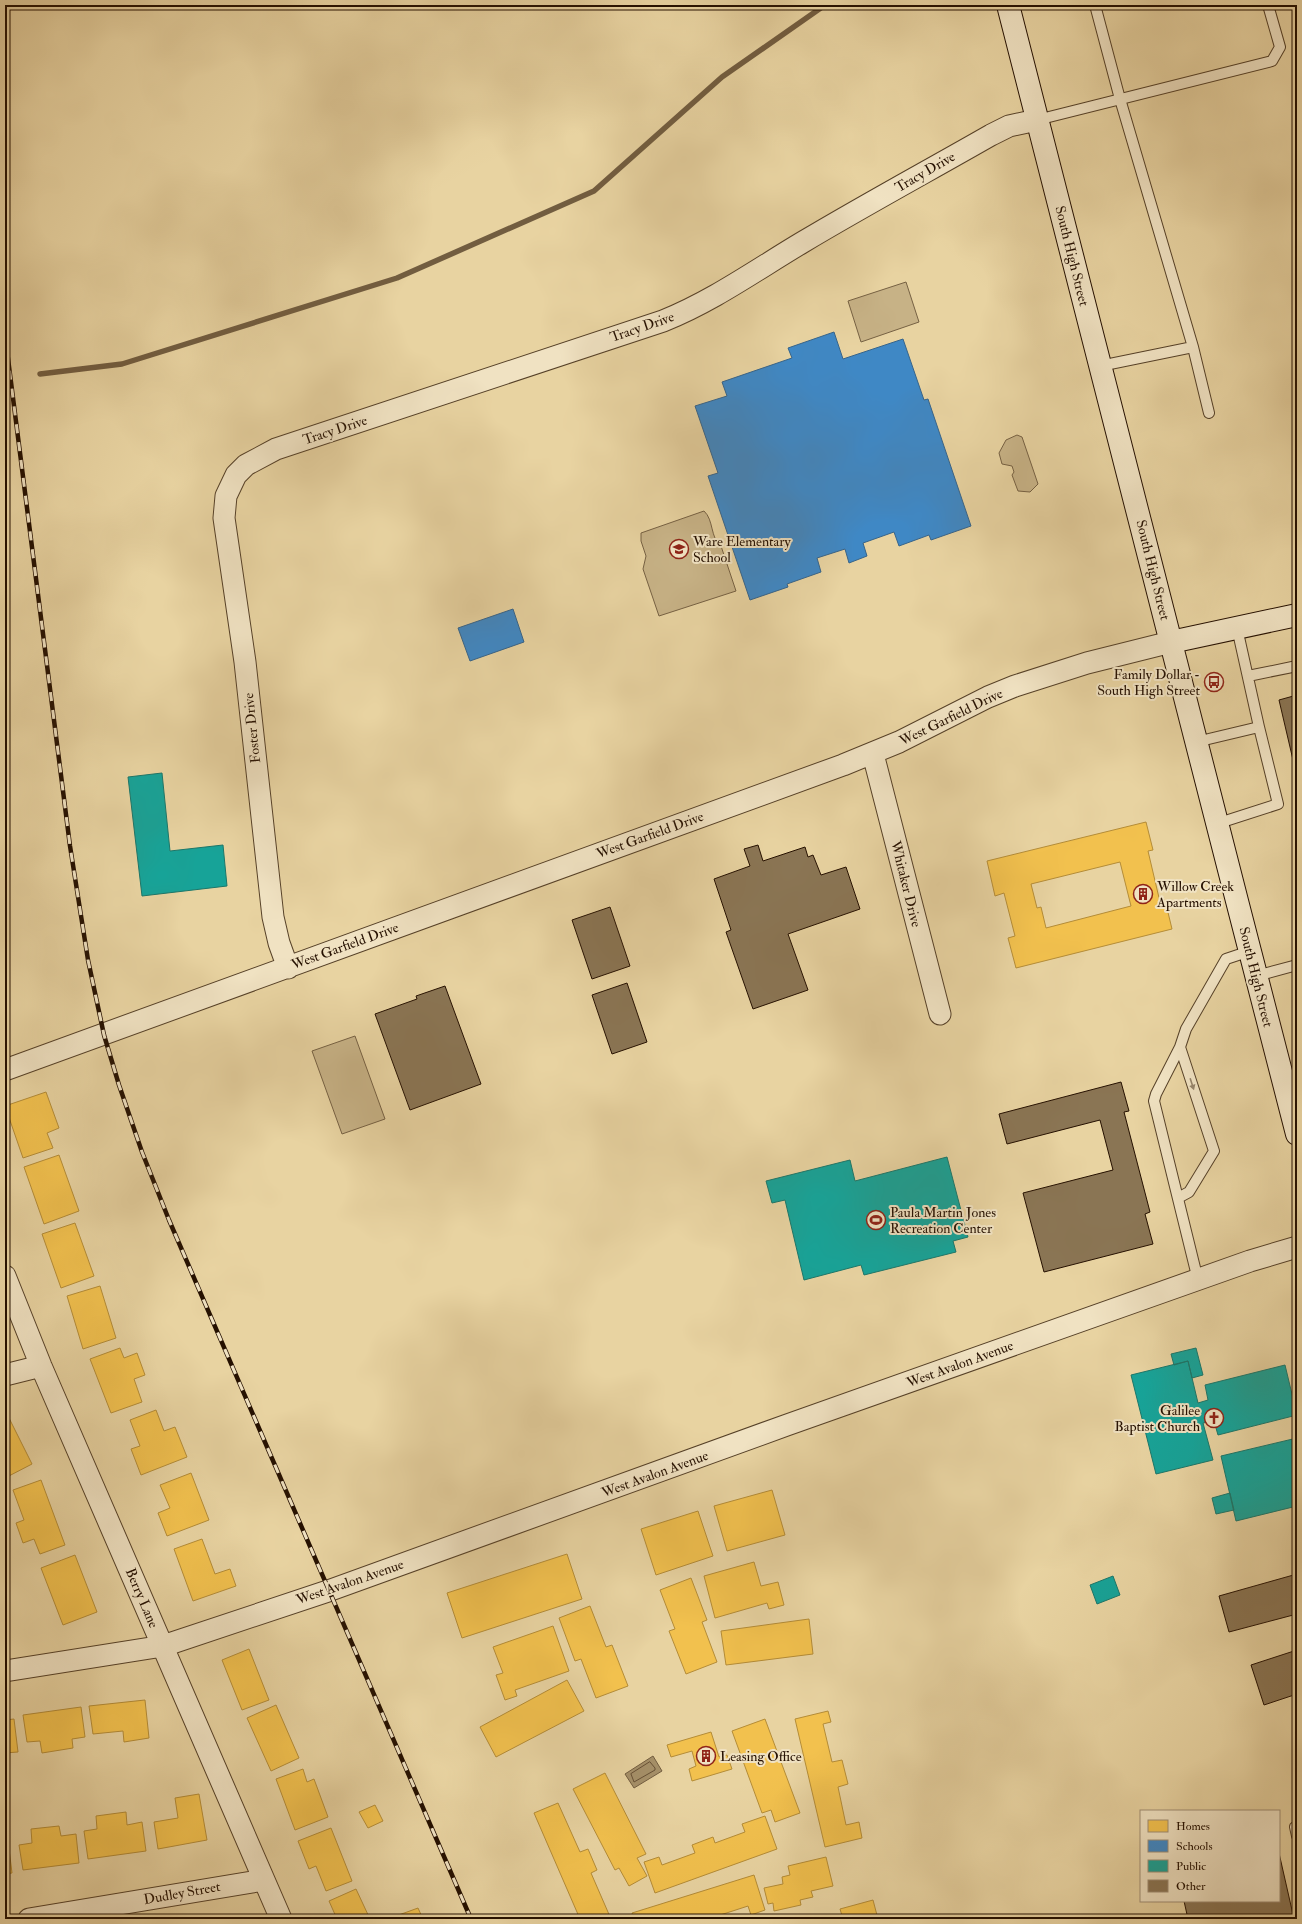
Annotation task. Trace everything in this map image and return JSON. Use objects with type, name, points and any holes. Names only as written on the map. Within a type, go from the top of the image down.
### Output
[{"type":"main road","name":"South High Street","points":[[1008,5],[1216,824],[1297,1134]]},
{"type":"main road","name":"West Garfield Drive","points":[[1171,642],[1297,615]]},
{"type":"street","name":"Tracy Drive","points":[[229,488],[236,475],[246,465],[276,449],[663,321],[691,310],[718,295],[809,238],[991,135],[1009,126],[1037,120]]},
{"type":"street","name":"Foster Drive","points":[[229,488],[224,506],[224,530],[245,662],[272,917],[278,943],[288,968]]},
{"type":"street","name":"West Garfield Drive","points":[[5,1070],[873,754],[988,697],[1015,686],[1087,663],[1171,642]]},
{"type":"street","name":"Whitaker Drive","points":[[873,754],[940,1014]]},
{"type":"street","name":"West Avalon Avenue","points":[[5,1671],[163,1646],[328,1591],[1198,1280],[1297,1247]]},
{"type":"street","name":"Berry Lane","points":[[5,1276],[41,1366],[281,1919]]},
{"type":"street","points":[[5,1375],[41,1366]]},
{"type":"street","name":"Dudley Street","points":[[29,1919],[264,1880]]},
{"type":"lane","points":[[1094,5],[1193,347],[1209,413]]},
{"type":"lane","points":[[1037,120],[1272,61],[1280,47],[1268,5]]},
{"type":"lane","points":[[1100,366],[1193,347]]},
{"type":"lane","points":[[1216,824],[1278,804],[1259,727],[1238,628]]},
{"type":"lane","points":[[1248,676],[1297,666]]},
{"type":"lane","points":[[1196,742],[1259,727]]},
{"type":"lane","points":[[1198,1280],[1154,1101],[1156,1094],[1180,1047],[1186,1029],[1226,958],[1250,951]]},
{"type":"lane","points":[[1256,976],[1297,965]]},
{"type":"lane","points":[[1178,1198],[1189,1192],[1214,1151],[1180,1047]]},
{"type":"lane","points":[[1297,1826],[1295,1827],[1297,1836]]},
{"type":"shaded area","points":[[906,282],[919,322],[861,342],[848,301]]},
{"type":"shaded area","points":[[1017,435],[1022,437],[1038,484],[1030,492],[1018,491],[1012,475],[1014,472],[1012,466],[1002,464],[999,453],[1006,440]]},
{"type":"shaded area","points":[[704,511],[709,519],[715,538],[721,546],[736,591],[659,616],[643,569],[646,556],[641,541],[641,533]]},
{"type":"shaded area","points":[[355,1036],[385,1119],[342,1134],[312,1051]]},
{"type":"water","points":[[653,1756],[662,1771],[634,1788],[625,1774]]},
{"type":"building: Homes","name":"Willow Creek Apartments","points":[[1146,822],[1153,850],[1148,851],[1160,902],[1165,900],[1172,929],[1016,968],[1008,938],[1015,936],[1004,893],[995,896],[987,861]],"holes":[[[1120,862],[1131,906],[1046,928],[1041,907],[1037,908],[1031,884]]]},
{"type":"building: Homes","points":[[46,1092],[59,1128],[47,1133],[53,1148],[23,1158],[5,1106]]},
{"type":"building: Homes","points":[[59,1155],[79,1211],[44,1224],[24,1167]]},
{"type":"building: Homes","points":[[75,1223],[94,1276],[61,1288],[42,1234]]},
{"type":"building: Homes","points":[[100,1286],[116,1338],[83,1349],[67,1296]]},
{"type":"building: Homes","points":[[120,1348],[124,1358],[137,1353],[145,1375],[134,1379],[142,1402],[111,1413],[90,1359]]},
{"type":"building: Homes","points":[[156,1410],[164,1431],[175,1427],[187,1457],[141,1475],[131,1449],[140,1446],[130,1420]]},
{"type":"building: Homes","points":[[7,1414],[32,1464],[5,1478],[5,1415]]},
{"type":"building: Homes","points":[[191,1473],[209,1520],[167,1536],[158,1513],[170,1508],[160,1485]]},
{"type":"building: Homes","points":[[41,1480],[65,1545],[40,1554],[34,1539],[23,1543],[16,1523],[24,1520],[13,1490]]},
{"type":"building: Homes","points":[[772,1490],[785,1535],[727,1551],[714,1506]]},
{"type":"building: Homes","points":[[698,1511],[713,1556],[656,1575],[641,1529]]},
{"type":"building: Homes","points":[[202,1539],[215,1574],[230,1569],[236,1586],[193,1601],[174,1549]]},
{"type":"building: Homes","points":[[567,1554],[582,1599],[462,1638],[447,1593]]},
{"type":"building: Homes","points":[[75,1555],[97,1612],[63,1625],[41,1568]]},
{"type":"building: Homes","points":[[754,1562],[761,1586],[778,1582],[784,1605],[769,1609],[767,1603],[715,1618],[704,1576]]},
{"type":"building: Homes","points":[[691,1578],[707,1620],[702,1622],[717,1662],[686,1674],[669,1631],[675,1629],[660,1590]]},
{"type":"building: Homes","points":[[590,1606],[606,1647],[612,1645],[628,1686],[596,1698],[581,1659],[575,1661],[559,1618]]},
{"type":"building: Homes","points":[[809,1619],[813,1654],[726,1665],[721,1631]]},
{"type":"building: Homes","points":[[553,1626],[569,1671],[515,1690],[517,1696],[505,1700],[496,1675],[503,1673],[493,1647]]},
{"type":"building: Homes","points":[[249,1649],[269,1700],[242,1710],[222,1660]]},
{"type":"building: Homes","points":[[567,1680],[584,1711],[496,1757],[480,1727]]},
{"type":"building: Homes","points":[[145,1700],[149,1738],[124,1742],[123,1731],[93,1734],[89,1706]]},
{"type":"building: Homes","points":[[276,1705],[299,1758],[271,1771],[247,1718]]},
{"type":"building: Homes","points":[[81,1707],[85,1737],[72,1739],[73,1748],[42,1753],[40,1741],[27,1742],[23,1715]]},
{"type":"building: Homes","points":[[828,1711],[831,1722],[823,1724],[832,1762],[842,1760],[848,1784],[838,1787],[846,1825],[859,1822],[862,1838],[825,1847],[795,1719]]},
{"type":"building: Homes","points":[[14,1719],[18,1752],[5,1753],[5,1720]]},
{"type":"building: Homes","points":[[765,1719],[800,1813],[775,1822],[771,1810],[762,1813],[732,1731]]},
{"type":"building: Homes","name":"Leasing Office","points":[[711,1732],[719,1757],[727,1755],[732,1769],[692,1781],[689,1769],[696,1766],[692,1751],[671,1757],[667,1745]]},
{"type":"building: Homes","points":[[303,1769],[307,1782],[314,1779],[328,1817],[295,1830],[276,1779]]},
{"type":"building: Homes","points":[[605,1773],[646,1854],[637,1858],[647,1876],[629,1886],[619,1868],[615,1870],[573,1789]]},
{"type":"building: Homes","points":[[199,1794],[207,1840],[158,1849],[154,1822],[178,1818],[175,1798]]},
{"type":"building: Homes","points":[[558,1803],[580,1852],[588,1849],[597,1870],[591,1873],[611,1919],[580,1919],[534,1813]]},
{"type":"building: Homes","points":[[375,1805],[383,1821],[368,1828],[359,1812]]},
{"type":"building: Homes","points":[[126,1812],[127,1825],[142,1822],[146,1851],[88,1859],[84,1831],[97,1829],[96,1816]]},
{"type":"building: Homes","points":[[765,1816],[777,1849],[655,1893],[644,1862],[659,1857],[662,1865],[695,1853],[692,1845],[713,1837],[715,1843],[745,1832],[742,1824]]},
{"type":"building: Homes","points":[[59,1826],[61,1836],[76,1834],[79,1863],[23,1870],[19,1845],[32,1843],[31,1829]]},
{"type":"building: Homes","points":[[331,1828],[352,1881],[326,1891],[316,1866],[309,1869],[298,1841]]},
{"type":"building: Homes","points":[[5,1841],[8,1841],[12,1873],[5,1874]]},
{"type":"building: Homes","points":[[826,1857],[833,1886],[811,1891],[813,1897],[800,1900],[801,1905],[774,1911],[773,1903],[768,1904],[764,1888],[783,1884],[782,1877],[790,1875],[788,1866]]},
{"type":"building: Homes","points":[[754,1875],[765,1910],[751,1915],[748,1906],[708,1919],[634,1919],[632,1913]]},
{"type":"building: Homes","points":[[356,1889],[370,1919],[337,1919],[329,1901]]},
{"type":"building: Homes","points":[[873,1900],[878,1919],[843,1919],[840,1909]]},
{"type":"building: Homes","points":[[418,1908],[423,1919],[397,1919],[396,1916]]},
{"type":"building: Schools","name":"Ware Elementary School","points":[[834,332],[843,359],[903,339],[924,400],[928,399],[971,526],[931,540],[929,535],[899,546],[894,532],[863,543],[867,556],[849,563],[845,549],[817,558],[821,572],[787,584],[788,587],[750,600],[708,476],[718,473],[695,406],[727,396],[722,382],[792,358],[788,348]]},
{"type":"building: Schools","points":[[513,609],[524,642],[470,661],[458,628]]},
{"type":"building: Public","points":[[162,773],[170,851],[223,845],[227,886],[142,896],[128,777]]},
{"type":"building: Public","name":"Paula Martin Jones Recreation Center","points":[[947,1157],[968,1237],[953,1241],[956,1252],[864,1275],[861,1265],[804,1280],[785,1200],[772,1203],[766,1181],[850,1160],[855,1181]]},
{"type":"building: Public","points":[[1196,1348],[1203,1375],[1192,1378],[1188,1361],[1174,1365],[1171,1354]]},
{"type":"building: Public","name":"Galilee Baptist Church","points":[[1188,1361],[1198,1403],[1208,1400],[1205,1385],[1285,1365],[1297,1415],[1218,1435],[1214,1421],[1203,1423],[1213,1460],[1156,1474],[1131,1375]]},
{"type":"building: Public","points":[[1297,1438],[1297,1506],[1236,1521],[1221,1456]]},
{"type":"building: Public","points":[[1230,1493],[1234,1510],[1216,1514],[1212,1498]]},
{"type":"building: Public","points":[[1113,1576],[1120,1595],[1097,1604],[1090,1585]]},
{"type":"building: Other","points":[[1297,695],[1297,777],[1279,700]]},
{"type":"building: Other","points":[[758,845],[763,861],[805,847],[808,857],[813,855],[821,875],[846,867],[860,909],[788,934],[808,990],[753,1009],[726,932],[731,930],[714,879],[750,866],[744,849]]},
{"type":"building: Other","points":[[610,907],[630,966],[592,979],[572,920]]},
{"type":"building: Other","points":[[627,983],[647,1042],[612,1054],[592,995]]},
{"type":"building: Other","points":[[445,986],[481,1084],[410,1110],[375,1014],[417,999],[416,996]]},
{"type":"building: Other","points":[[1121,1082],[1129,1111],[1124,1112],[1150,1212],[1145,1214],[1153,1244],[1044,1272],[1023,1193],[1113,1170],[1100,1120],[1007,1144],[999,1114]]},
{"type":"building: Other","points":[[1297,1574],[1297,1614],[1229,1632],[1219,1596]]},
{"type":"building: Other","points":[[1297,1650],[1297,1694],[1264,1705],[1251,1665]]},
{"type":"building: Other","points":[[1280,1857],[1294,1919],[1188,1919],[1184,1902],[1280,1902]]},
{"type":"waterway","points":[[40,374],[122,364],[397,278],[594,191],[722,77],[825,5]]},
{"type":"railway","points":[[5,335],[70,846],[88,960],[104,1035],[142,1152],[169,1220],[471,1919]]},
{"type":"place","name":"Ware Elementary School","points":[[679,549]]},
{"type":"place","name":"Family Dollar - South High Street","points":[[1214,682]]},
{"type":"place","name":"Willow Creek Apartments","points":[[1143,894]]},
{"type":"place","name":"Paula Martin Jones Recreation Center","points":[[876,1220]]},
{"type":"place","name":"Galilee Baptist Church","points":[[1214,1418]]},
{"type":"place","name":"Leasing Office","points":[[706,1756]]}]
